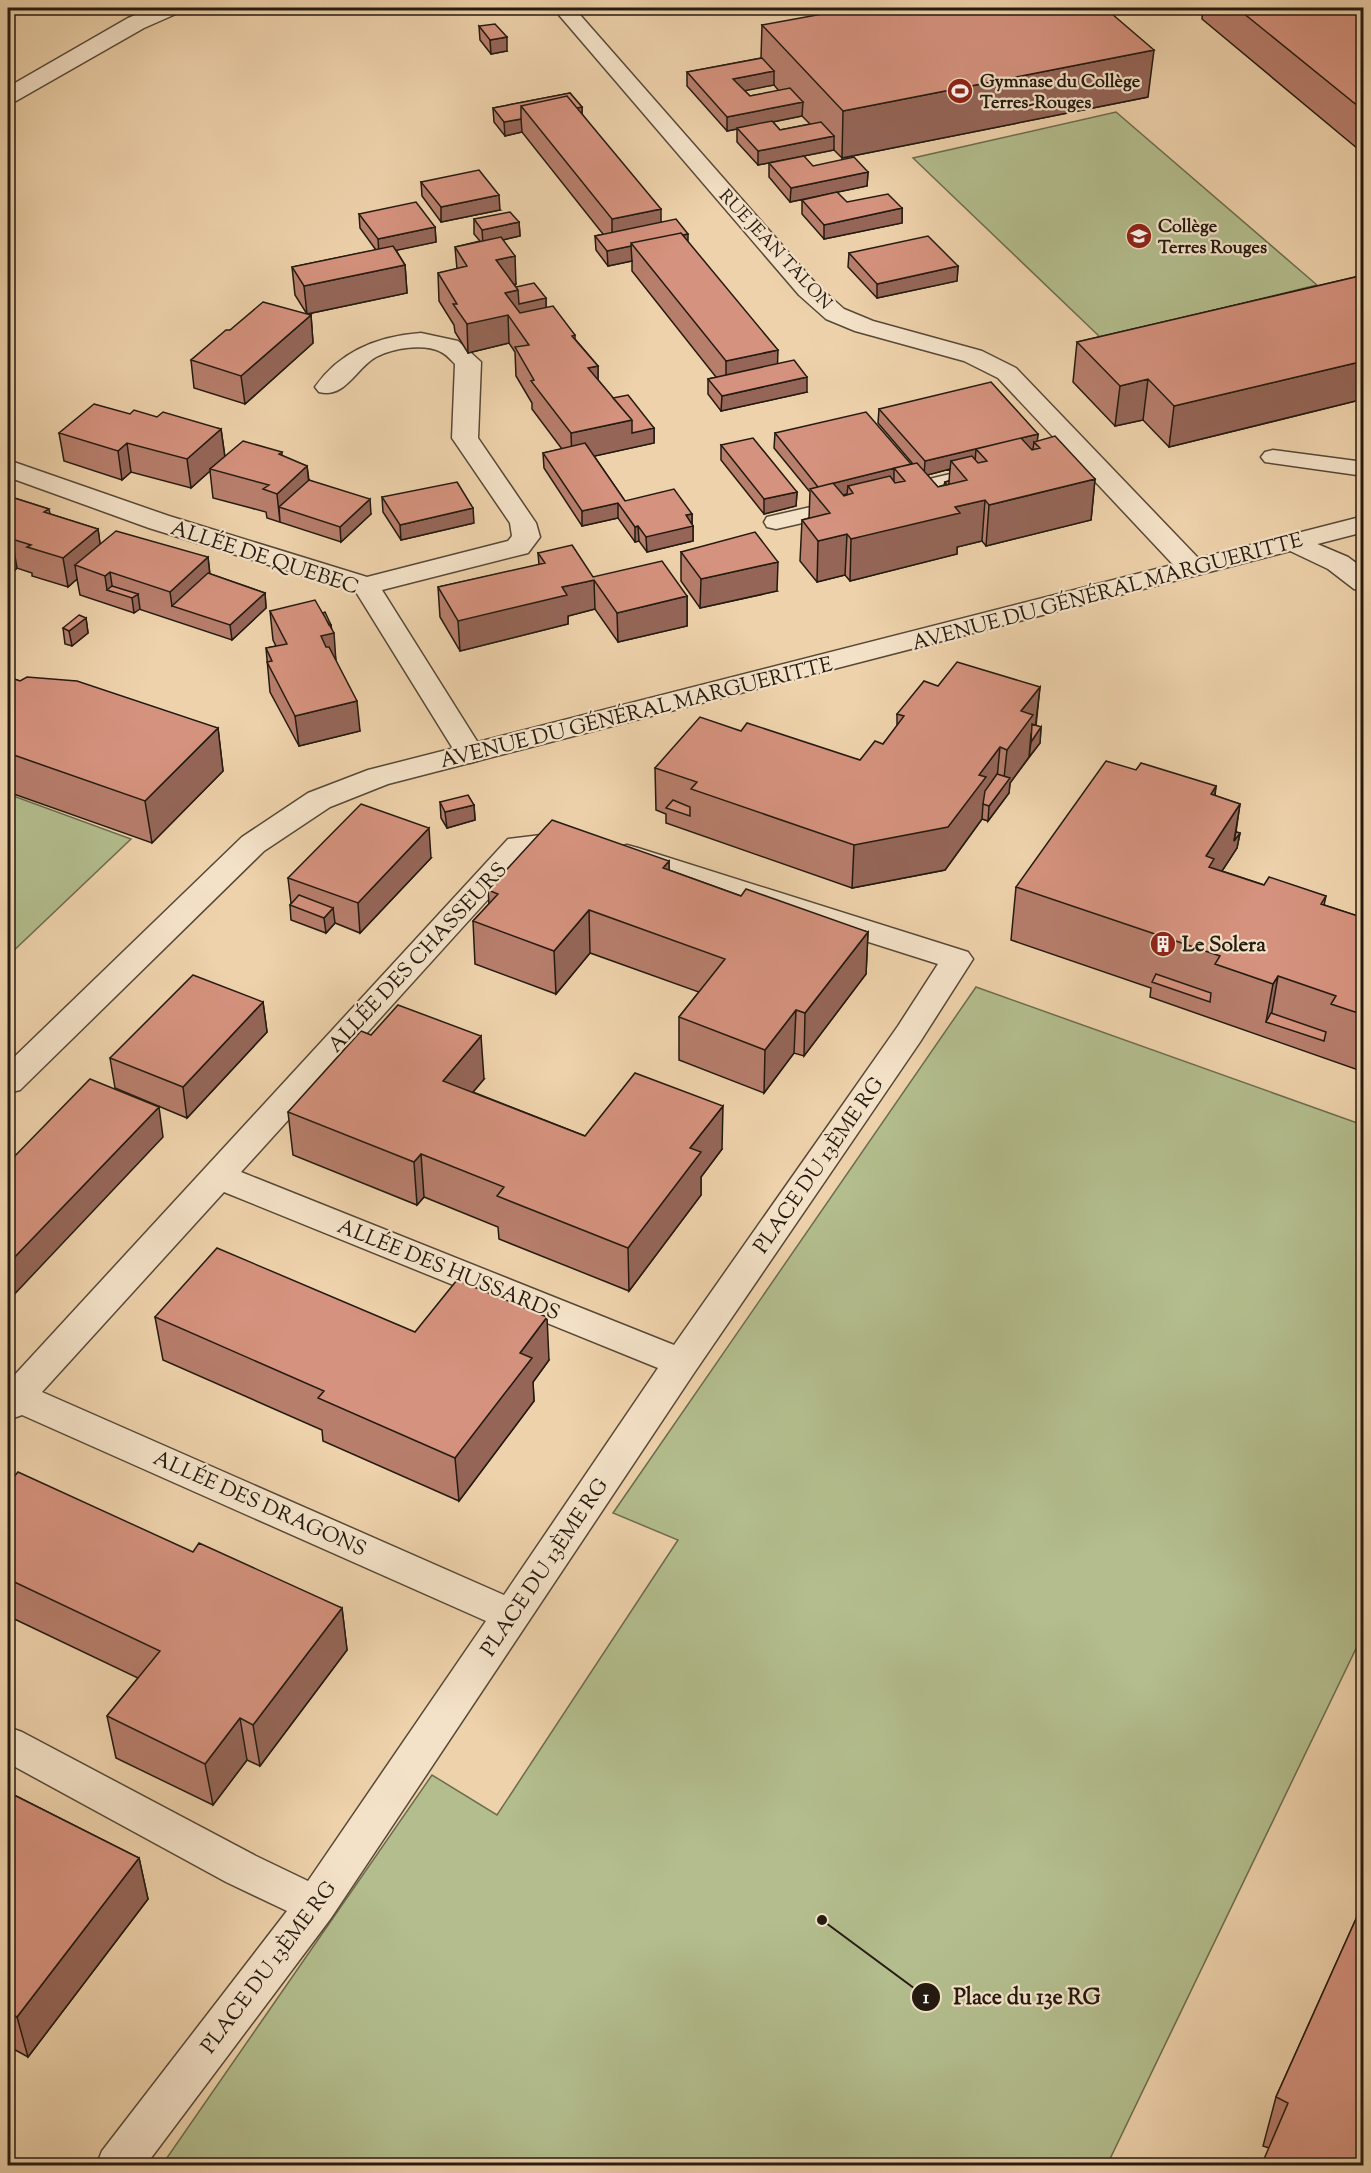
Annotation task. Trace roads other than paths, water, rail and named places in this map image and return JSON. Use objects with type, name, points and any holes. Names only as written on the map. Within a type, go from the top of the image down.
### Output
[{"type":"street","points":[[8,96],[136,23],[170,8]]},
{"type":"street","name":"RUE JEAN TALON","points":[[563,8],[808,290],[835,314],[864,326],[973,356],[1007,373],[1069,453],[1191,567]]},
{"type":"street","points":[[328,387],[367,352],[399,342],[421,340],[449,346],[468,362],[465,438],[523,523],[526,537],[518,547],[366,586]]},
{"type":"street","name":"ALLÉE DE QUEBEC","points":[[8,468],[159,522],[366,586],[470,754]]},
{"type":"street","name":"AVENUE DU GÉNÉRAL MARGUERITTE","points":[[8,1082],[253,844],[319,800],[378,777],[945,634],[1191,567],[1296,543],[1364,524]]},
{"type":"street","points":[[1296,543],[1338,563],[1364,583]]},
{"type":"street","name":"ALLÉE DES CHASSEURS","points":[[10,1399],[519,846],[578,840],[957,959]]},
{"type":"street","name":"PLACE DU 13ÈME RG","points":[[118,2166],[316,1905],[681,1363],[909,1034],[957,959]]},
{"type":"street","name":"ALLÉE DES HUSSARDS","points":[[216,1175],[681,1363]]},
{"type":"street","name":"ALLÉE DES DRAGONS","points":[[10,1399],[511,1615]]},
{"type":"street","points":[[8,1744],[241,1869],[316,1905]]},
{"type":"lane","points":[[1273,457],[1364,469]]},
{"type":"lane","points":[[776,522],[1001,469]]},
{"type":"place","name":"Gymnase du Collège Terres-Rouges","points":[[960,91]]},
{"type":"place","name":"Collège Terres Rouges","points":[[1139,236]]},
{"type":"place","name":"Le Solera","points":[[1163,944]]},
{"type":"place","name":"Place du 13e RG","points":[[822,1920]]}]
